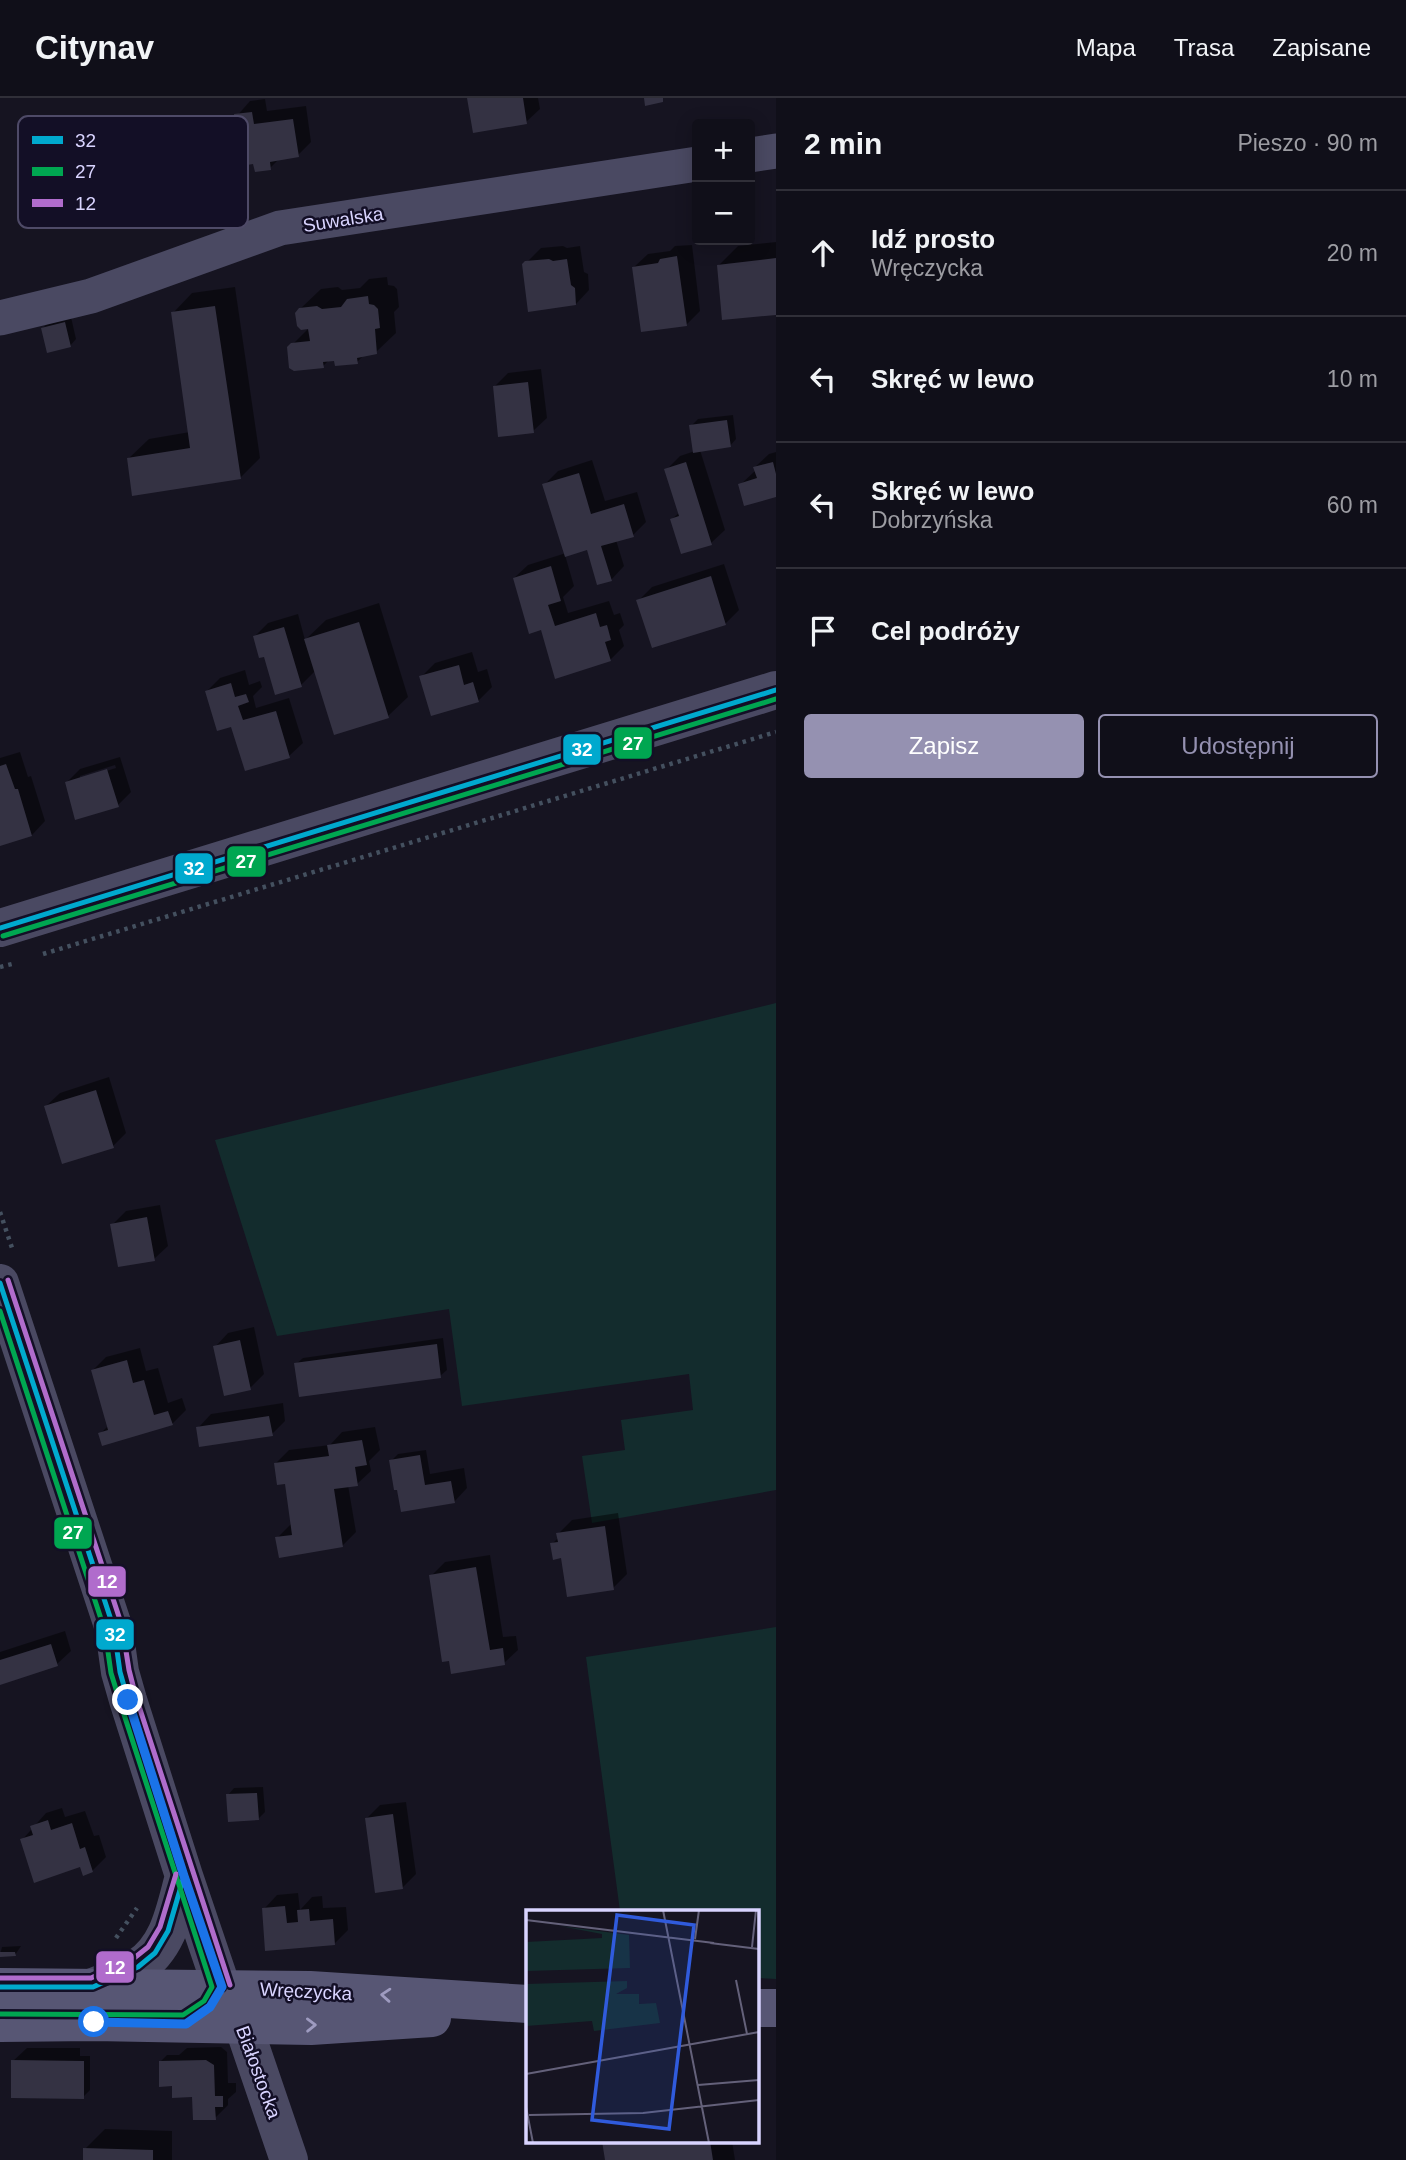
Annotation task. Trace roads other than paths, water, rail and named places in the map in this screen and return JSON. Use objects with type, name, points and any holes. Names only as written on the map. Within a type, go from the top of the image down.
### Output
[{"type":"main road","name":"Wręczycka","points":[[0,1987],[222,1987],[526,2004]]},
{"type":"main road","points":[[758,2008],[776,2008]]},
{"type":"main road","name":"Wręczycka","points":[[0,2023],[311,2026],[526,2012]]},
{"type":"street","points":[[755,154],[776,151]]},
{"type":"street","name":"Suwalska","points":[[0,318],[91,296],[280,229],[692,165]]},
{"type":"street","points":[[0,928],[776,690]]},
{"type":"street","name":"Białostocka","points":[[0,1283],[114,1629],[120,1672],[184,1876],[222,1987],[243,2025],[289,2160]]},
{"type":"street","points":[[93,1987],[138,1967],[155,1953],[169,1931],[184,1876]]},
{"type":"street","points":[[186,2024],[210,2007],[222,1987]]}]
